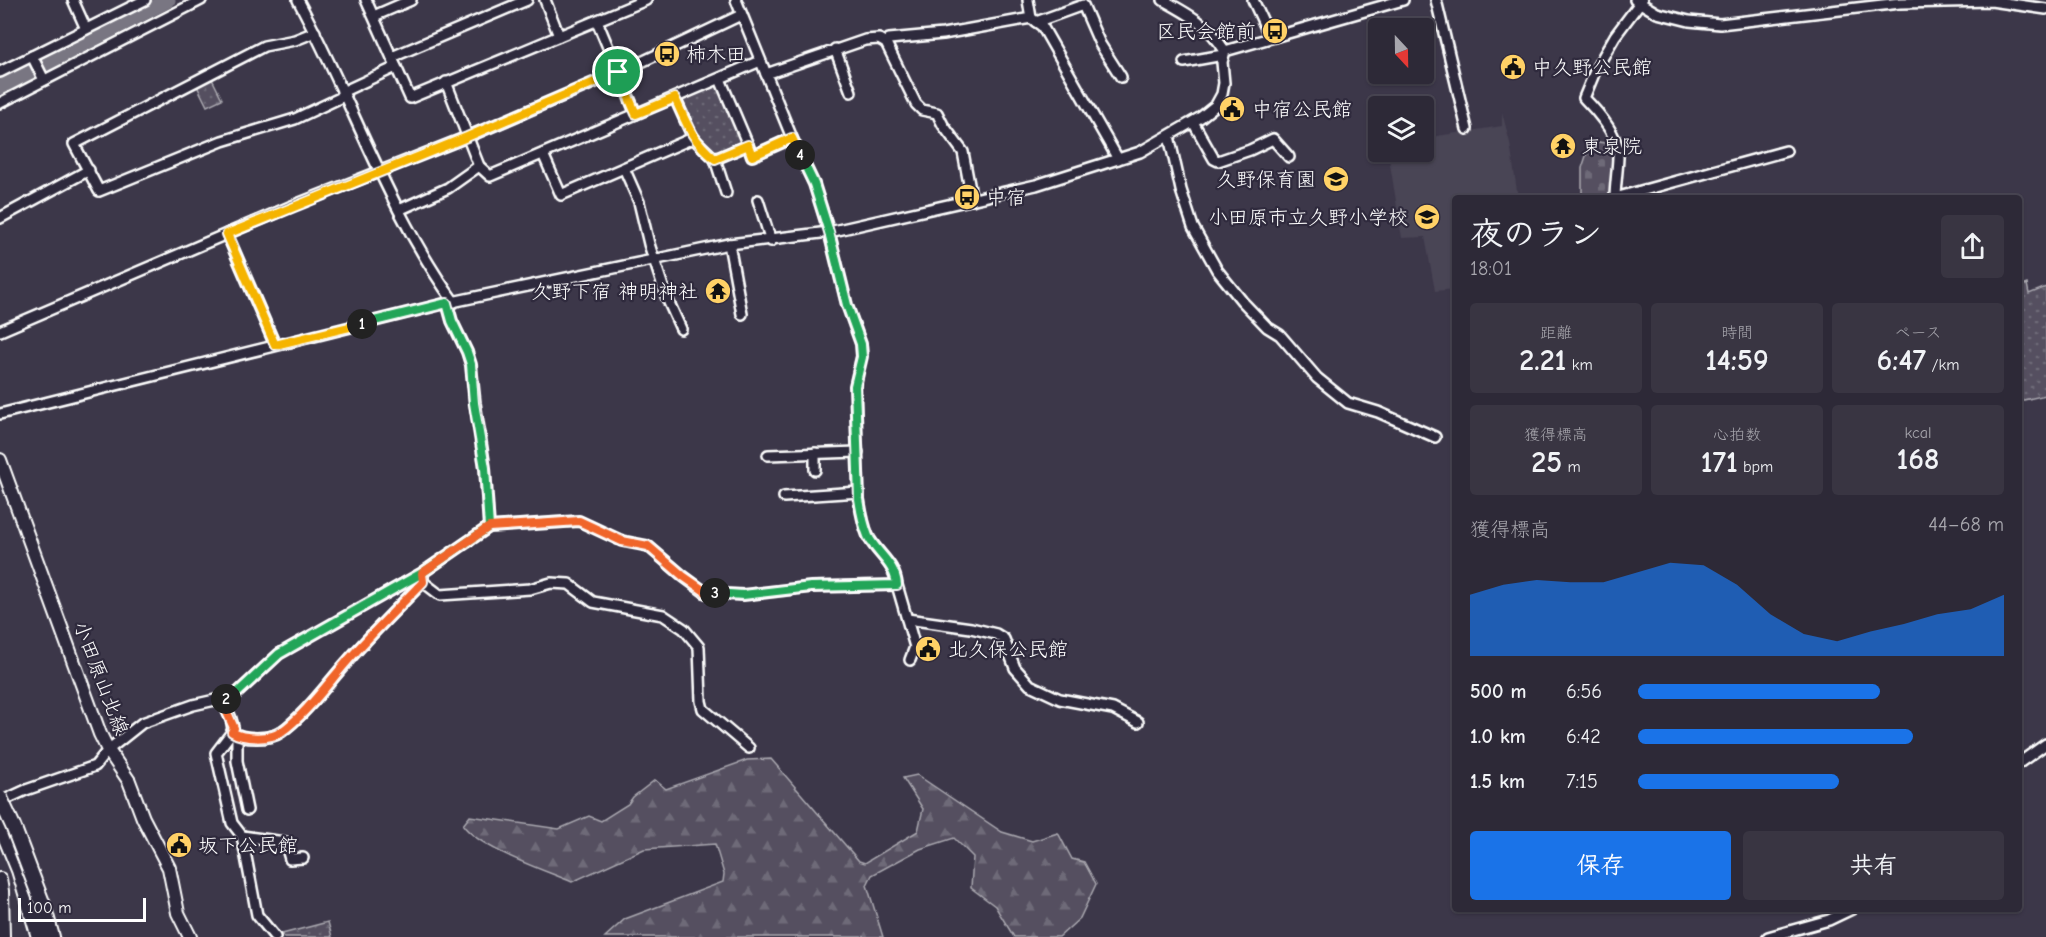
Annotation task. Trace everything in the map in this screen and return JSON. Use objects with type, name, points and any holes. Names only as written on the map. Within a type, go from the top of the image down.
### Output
[{"type":"highway","points":[[0,798],[25,855],[37,908],[39,937]]},
{"type":"highway","points":[[0,824],[19,870],[52,937]]},
{"type":"main road","name":"小田原山北線","points":[[0,462],[100,734],[129,781],[143,818],[169,868],[178,913],[190,937]]},
{"type":"main road","points":[[0,879],[3,937]]},
{"type":"street","points":[[73,0],[86,29]]},
{"type":"street","points":[[0,72],[145,0]]},
{"type":"street","points":[[0,103],[190,2],[201,0]]},
{"type":"street","points":[[298,0],[417,247],[451,302],[452,321],[471,364],[474,403],[485,468],[489,527]]},
{"type":"street","points":[[366,0],[410,98],[646,0]]},
{"type":"street","points":[[374,16],[411,0]]},
{"type":"street","points":[[392,57],[527,0]]},
{"type":"street","points":[[545,0],[559,36]]},
{"type":"street","points":[[736,0],[792,138],[814,184],[829,232],[847,305],[861,344],[862,357],[855,386],[862,517],[868,536],[876,549],[892,566],[896,576],[915,647],[910,660]]},
{"type":"street","points":[[1028,0],[1033,20],[1042,26],[1047,34],[1118,159]]},
{"type":"street","points":[[0,414],[451,302],[729,244],[771,241],[829,232],[972,200],[1036,185],[1140,152],[1193,122],[1216,105],[1222,94],[1224,83],[1222,62],[1224,53],[1215,35],[1185,11],[1163,0]]},
{"type":"street","points":[[1253,0],[1270,37]]},
{"type":"street","points":[[1184,62],[1224,53],[1270,37],[1403,0]]},
{"type":"street","points":[[1436,0],[1467,129]]},
{"type":"street","points":[[1616,195],[1618,152],[1616,143],[1598,112],[1584,98],[1596,69],[1639,1],[1657,13],[1689,21],[1720,24],[1900,3],[1991,1],[2046,9]]},
{"type":"street","points":[[886,43],[890,39],[943,34],[1033,20],[1083,5],[1100,44],[1121,77]]},
{"type":"street","points":[[0,331],[227,234],[467,137],[618,72],[741,15]]},
{"type":"street","points":[[597,21],[636,114]]},
{"type":"street","points":[[315,32],[295,40],[264,46],[74,144],[99,191],[222,141],[295,119],[396,67]]},
{"type":"street","points":[[766,74],[865,40],[879,39],[886,43],[916,104],[922,110],[936,113],[963,152],[972,200]]},
{"type":"street","points":[[835,49],[851,92]]},
{"type":"street","points":[[32,56],[44,80]]},
{"type":"street","points":[[446,82],[479,166],[490,176],[760,61]]},
{"type":"street","points":[[720,79],[752,156],[792,138]]},
{"type":"street","points":[[675,98],[693,138],[715,159],[726,193]]},
{"type":"street","points":[[1193,122],[1214,159],[1218,161],[1273,139],[1289,157]]},
{"type":"street","points":[[1169,136],[1181,190],[1193,227],[1217,270],[1242,301],[1267,327],[1280,335],[1317,378],[1348,404],[1378,412],[1435,437]]},
{"type":"street","points":[[543,154],[561,195],[693,138]]},
{"type":"street","points":[[715,159],[748,145]]},
{"type":"street","points":[[1627,195],[1786,151]]},
{"type":"street","points":[[399,210],[448,188],[479,166]]},
{"type":"street","points":[[624,168],[639,202],[654,261],[666,296],[681,329]]},
{"type":"street","points":[[0,218],[89,170]]},
{"type":"street","points":[[758,200],[771,241]]},
{"type":"street","points":[[227,234],[275,345]]},
{"type":"street","points":[[729,244],[742,314]]},
{"type":"street","points":[[768,455],[858,452]]},
{"type":"street","points":[[814,453],[815,470]]},
{"type":"street","points":[[784,497],[859,492]]},
{"type":"street","points":[[0,802],[26,790],[95,766],[108,750],[142,723],[193,705],[215,700],[222,701],[234,696],[286,649],[423,577],[489,527],[579,521],[622,541],[648,546],[706,592],[743,595],[811,587],[897,585]]},
{"type":"street","points":[[235,734],[266,737],[280,734],[423,577]]},
{"type":"street","points":[[423,577],[440,595],[530,589],[551,583],[568,584],[593,602],[663,615],[684,629],[699,647],[700,701],[703,708],[749,748]]},
{"type":"street","points":[[908,620],[971,628],[996,634],[1004,639],[1015,668],[1030,685],[1060,699],[1113,709],[1138,722]]},
{"type":"street","points":[[222,701],[234,728],[241,800],[248,810]]},
{"type":"street","points":[[235,734],[216,753],[232,823],[242,836],[257,915],[275,937]]},
{"type":"street","points":[[2022,761],[2046,744]]},
{"type":"street","points":[[242,836],[285,842],[290,859],[303,858]]},
{"type":"street","points":[[1768,937],[1829,920],[1846,912]]},
{"type":"shaded area","name":"小田原市立久野小学校","points":[[1502,112],[1510,143],[1518,195],[1452,195],[1452,289],[1435,291],[1425,237],[1402,238],[1390,162],[1434,162],[1434,136],[1502,126]]},
{"type":"green space","points":[[211,77],[222,99],[207,106],[196,84]]},
{"type":"green space","points":[[718,83],[743,144],[709,156],[681,100]]},
{"type":"green space","points":[[1591,141],[1612,144],[1615,152],[1610,195],[1580,195],[1582,168]]},
{"type":"green space","points":[[2027,284],[2029,294],[2046,287],[2046,395],[2022,400],[2022,286]]},
{"type":"green space","points":[[771,759],[859,861],[865,863],[918,831],[923,809],[903,778],[917,775],[1002,832],[1032,841],[1058,833],[1072,859],[1084,862],[1096,884],[1080,918],[1059,937],[1014,937],[995,906],[971,888],[973,857],[954,838],[920,849],[872,875],[867,885],[883,937],[605,937],[625,919],[723,882],[724,874],[715,844],[644,849],[572,882],[498,850],[471,834],[463,825],[470,816],[559,829],[589,816],[601,821],[628,804],[633,797],[655,780],[666,789],[747,760]]},
{"type":"green space","points":[[328,922],[332,937],[284,937],[282,934]]},
{"type":"waterway","points":[[0,87],[168,0]]},
{"type":"place","name":"区民会館前","points":[[1275,31]]},
{"type":"place","name":"柿木田","points":[[667,54]]},
{"type":"place","name":"中久野公民館","points":[[1513,67]]},
{"type":"place","name":"中宿公民館","points":[[1232,109]]},
{"type":"place","name":"東泉院","points":[[1563,146]]},
{"type":"place","name":"久野保育園","points":[[1336,179]]},
{"type":"place","name":"中宿","points":[[967,197]]},
{"type":"place","name":"小田原市立久野小学校","points":[[1427,217]]},
{"type":"place","name":"久野下宿 神明神社","points":[[718,291]]},
{"type":"place","name":"北久保公民館","points":[[928,649]]},
{"type":"place","name":"坂下公民館","points":[[179,845]]},
{"type":"route","points":[[618,72],[467,137],[227,234],[275,345],[447,303],[452,321],[471,364],[474,403],[485,468],[489,527],[422,573],[300,640],[279,654],[234,696],[222,701],[234,728],[232,732],[237,735],[266,737],[280,734],[423,582],[422,573],[466,543],[489,527],[579,521],[622,541],[648,546],[706,592],[743,595],[811,587],[897,585],[892,566],[876,549],[868,536],[859,499],[855,386],[862,357],[861,344],[847,305],[829,232],[814,184],[792,138],[752,156],[748,145],[715,159],[693,138],[675,98],[636,114],[618,72]]}]
